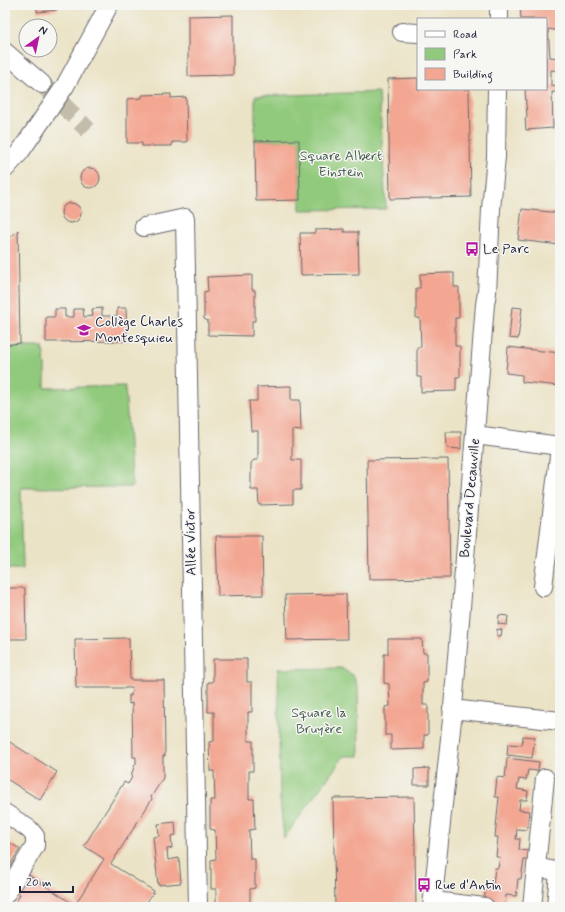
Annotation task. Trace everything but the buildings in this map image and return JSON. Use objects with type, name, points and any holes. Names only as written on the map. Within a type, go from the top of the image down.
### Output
[{"type":"street","points":[[5,169],[20,152],[65,86],[109,5]]},
{"type":"street","points":[[499,5],[499,18]]},
{"type":"street","points":[[5,52],[42,84]]},
{"type":"street","name":"Boulevard Decauville","points":[[432,904],[452,720],[496,157],[498,90]]},
{"type":"street","name":"Allée Victor","points":[[144,227],[185,218],[198,907]]},
{"type":"street","points":[[475,435],[560,447],[543,587]]},
{"type":"street","points":[[452,709],[560,722]]},
{"type":"street","points":[[532,907],[545,778]]},
{"type":"street","points":[[5,813],[29,829],[35,836],[35,846],[5,895]]},
{"type":"street","points":[[536,867],[560,872],[556,907]]},
{"type":"street","points":[[432,904],[485,907]]},
{"type":"green space","name":"Square Albert Einstein","points":[[379,92],[386,209],[300,210],[299,141],[255,141],[255,96]]},
{"type":"green space","points":[[5,347],[43,347],[45,388],[125,386],[132,487],[21,488],[23,569],[5,569]]},
{"type":"green space","name":"Square la Bruyère","points":[[341,668],[353,675],[358,687],[359,756],[344,756],[284,838],[280,799],[278,669]]},
{"type":"tunnel","points":[[42,84],[88,130]]},
{"type":"place","name":"Le Parc","points":[[472,249]]},
{"type":"place","name":"Collège Charles Montesquieu","points":[[84,330]]},
{"type":"place","name":"Rue d'Antin","points":[[424,885]]}]
